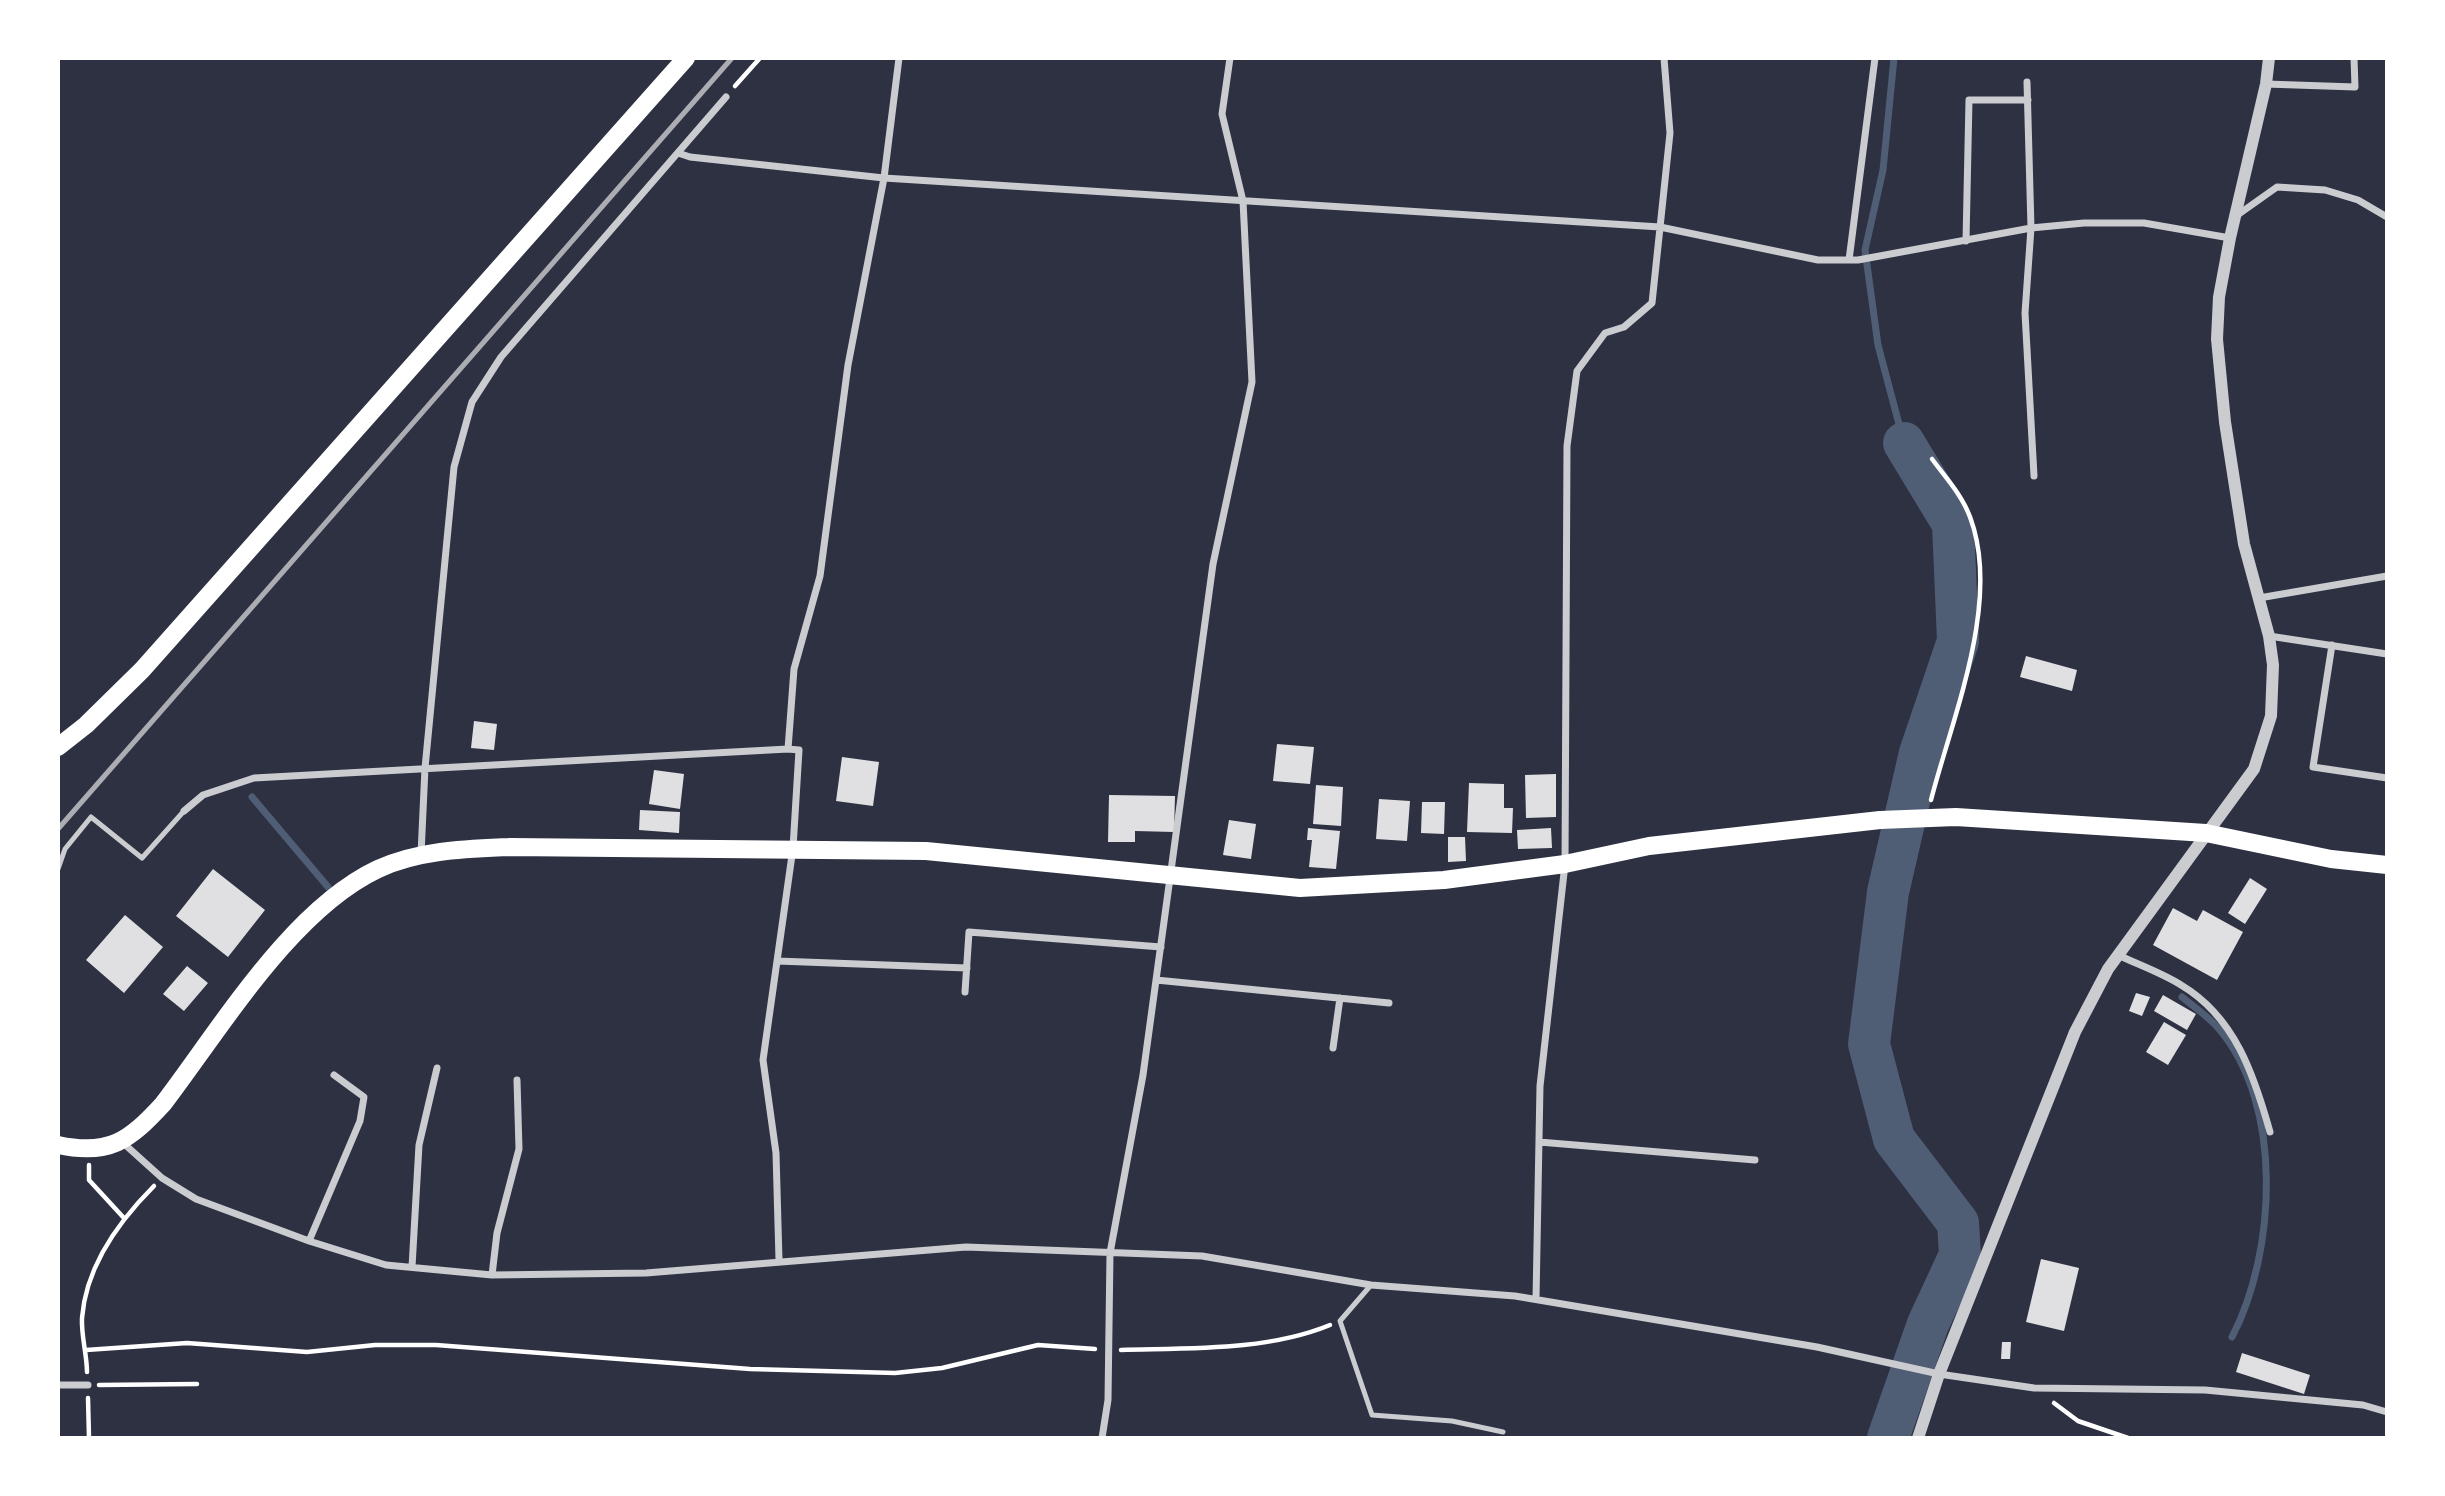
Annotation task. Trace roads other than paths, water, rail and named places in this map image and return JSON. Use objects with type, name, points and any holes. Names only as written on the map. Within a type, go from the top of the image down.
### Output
[{"type":"main road","points":[[58,747],[86,725],[142,670],[686,58]]},
{"type":"main road","points":[[58,1144],[88,1151],[120,1141],[141,1127],[163,1104],[289,939],[329,899],[379,869],[421,855],[510,847],[926,851],[1300,888],[1444,880],[1566,864],[1649,846],[1880,820],[1956,817],[2206,832],[2331,859],[2387,865]]},
{"type":"street","points":[[788,749],[794,669],[820,576],[848,365],[884,178],[899,58]]},
{"type":"street","points":[[1102,1438],[1108,1401],[1110,1253],[1143,1075],[1213,564],[1252,382],[1243,201],[1222,114],[1230,58]]},
{"type":"street","points":[[1536,1299],[1540,1086],[1566,864],[1567,446],[1577,371],[1605,333],[1624,327],[1652,303],[1670,133],[1664,58]]},
{"type":"street","points":[[1849,260],[1875,58]]},
{"type":"street","points":[[1918,1438],[1934,1372],[2075,1032],[2118,955],[2254,769],[2271,716],[2273,665],[2269,636],[2244,544],[2227,436],[2217,339],[2219,297],[2266,84],[2269,58]]},
{"type":"street","points":[[2266,84],[2355,87],[2354,58]]},
{"type":"street","points":[[2027,82],[2031,228],[2025,326],[2034,476]]},
{"type":"street","points":[[421,855],[425,768],[454,467],[472,402],[501,357],[726,97]]},
{"type":"street","points":[[1966,241],[1969,100],[2028,100]]},
{"type":"street","points":[[678,153],[884,178],[1660,228],[1818,260],[1858,260],[2031,228],[2084,223],[2144,223],[2230,238]]},
{"type":"street","points":[[2236,216],[2277,187],[2325,190],[2358,200],[2387,217]]},
{"type":"street","points":[[2259,598],[2387,576]]},
{"type":"street","points":[[2269,636],[2387,654]]},
{"type":"street","points":[[2332,646],[2314,767],[2387,778]]},
{"type":"street","points":[[184,811],[203,795],[254,778],[799,750],[793,848],[763,1060],[776,1153],[779,1260]]},
{"type":"street","points":[[965,992],[969,932],[1160,947]]},
{"type":"street","points":[[2118,955],[2183,985],[2225,1023],[2242,1050],[2270,1132]]},
{"type":"street","points":[[777,961],[967,968]]},
{"type":"street","points":[[1156,979],[1389,1003]]},
{"type":"street","points":[[1334,1048],[1340,998]]},
{"type":"street","points":[[412,1268],[419,1145],[437,1068]]},
{"type":"street","points":[[309,1241],[360,1121],[364,1097],[334,1075]]},
{"type":"street","points":[[492,1275],[496,1233],[519,1149],[517,1080]]},
{"type":"street","points":[[120,1141],[162,1178],[196,1199],[309,1241],[386,1265],[492,1275],[646,1273],[779,1260],[966,1247],[1202,1256],[1371,1285],[1536,1299],[2034,1388],[2205,1390],[2363,1405],[2387,1412]]},
{"type":"street","points":[[1539,1142],[1755,1160]]},
{"type":"street","points":[[58,1385],[88,1385]]},
{"type":"lane","points":[[58,869],[65,849],[91,817],[142,858],[184,811]]},
{"type":"lane","points":[[1371,1285],[1340,1321],[1372,1415],[1452,1421],[1503,1432]]},
{"type":"waterway","points":[[1894,58],[1883,170],[1865,250],[1878,345],[1904,443]]},
{"type":"waterway","points":[[1888,1438],[1928,1324],[1960,1255],[1958,1223],[1894,1139],[1869,1044],[1888,892],[1920,753],[1958,641],[1953,524],[1904,443]]},
{"type":"waterway","points":[[252,797],[328,887]]},
{"type":"waterway","points":[[2182,997],[2219,1029],[2240,1061],[2255,1097],[2263,1138],[2266,1180],[2258,1264],[2247,1303],[2232,1337]]},
{"type":"railway","points":[[58,829],[732,58]]}]
